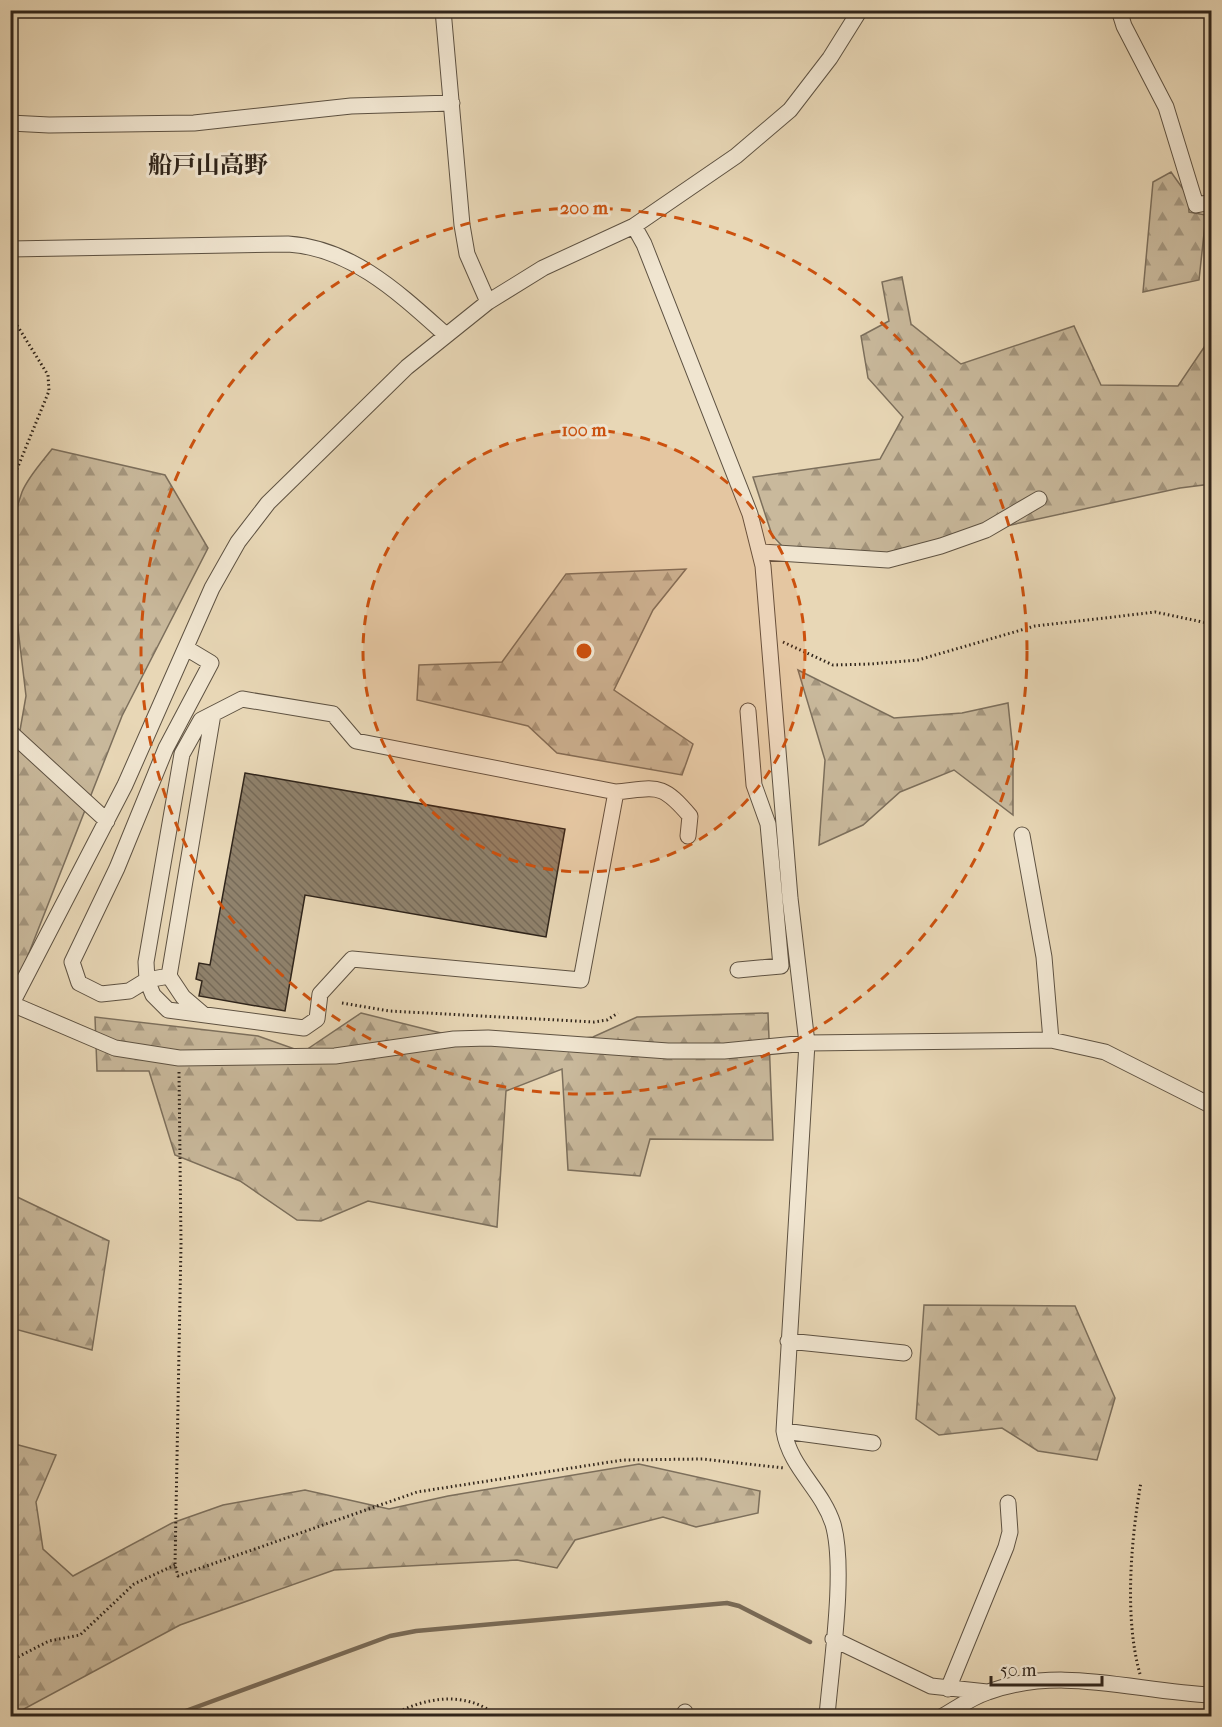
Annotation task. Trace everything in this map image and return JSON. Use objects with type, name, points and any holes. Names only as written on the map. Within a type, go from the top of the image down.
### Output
[{"type":"street","points":[[443,10],[466,254],[488,302]]},
{"type":"street","points":[[860,10],[830,58],[790,110],[736,156],[634,225],[543,268],[488,302],[399,375],[268,503],[238,542],[212,588],[107,821],[11,1006],[115,1048],[179,1058],[335,1056],[454,1039],[488,1038],[668,1051],[723,1051],[807,1043],[1051,1040],[1105,1052],[1212,1106]]},
{"type":"street","points":[[1119,10],[1124,26],[1166,107],[1196,205],[1212,202]]},
{"type":"street","points":[[10,123],[49,125],[194,123],[351,106],[452,104]]},
{"type":"street","points":[[634,225],[644,244],[743,496],[761,552],[790,898],[807,1043],[784,1431],[788,1452],[824,1503],[836,1537],[836,1594],[827,1716]]},
{"type":"street","points":[[10,249],[288,243],[313,246],[334,252],[357,264],[446,335]]},
{"type":"street","points":[[761,552],[888,560],[941,546],[986,530],[1039,499]]},
{"type":"street","points":[[169,976],[147,980],[129,991],[101,994],[79,983],[72,962],[117,868],[166,748],[211,663],[186,648]]},
{"type":"street","points":[[616,792],[581,980],[352,959],[320,994],[317,1019],[304,1028],[168,1010],[153,995],[147,980],[146,962],[182,754],[201,720],[242,699],[333,714],[356,741],[616,792],[653,788],[671,794],[690,816],[688,836]]},
{"type":"street","points":[[738,970],[781,966],[768,824],[754,785],[748,711]]},
{"type":"street","points":[[204,1015],[183,997],[169,976],[213,714]]},
{"type":"street","points":[[10,732],[107,821]]},
{"type":"street","points":[[1022,835],[1044,957],[1051,1040]]},
{"type":"street","points":[[788,1341],[904,1353]]},
{"type":"street","points":[[784,1431],[873,1443]]},
{"type":"street","points":[[948,1689],[1006,1547],[1010,1532],[1008,1503]]},
{"type":"street","points":[[833,1639],[932,1686],[987,1692]]},
{"type":"street","points":[[943,1716],[987,1692],[1033,1682],[1068,1678],[1212,1695]]},
{"type":"path","points":[[10,314],[48,375],[49,391],[10,486]]},
{"type":"path","points":[[767,635],[833,665],[918,660],[1035,626],[1115,616],[1155,612],[1212,624]]},
{"type":"path","points":[[342,1003],[389,1011],[594,1023],[607,1020],[618,1012]]},
{"type":"path","points":[[179,1058],[181,1244],[175,1565],[178,1576],[417,1492],[623,1460],[703,1459],[798,1468]]},
{"type":"path","points":[[1141,1482],[1136,1509],[1131,1604],[1136,1658],[1144,1687]]},
{"type":"path","points":[[10,1661],[49,1641],[80,1635],[134,1584],[175,1565]]},
{"type":"path","points":[[391,1716],[422,1702],[454,1699],[478,1705],[497,1716]]},
{"type":"green space","points":[[1171,172],[1188,196],[1189,212],[1206,215],[1199,280],[1143,292],[1153,182]]},
{"type":"green space","points":[[902,277],[911,324],[961,364],[1074,326],[1101,385],[1178,386],[1211,337],[1211,484],[1180,488],[942,540],[884,555],[793,558],[772,535],[753,477],[880,459],[903,417],[868,378],[861,336],[889,321],[882,282]]},
{"type":"green space","points":[[52,449],[165,475],[208,548],[122,716],[14,991],[11,989],[11,782],[26,696],[16,612],[10,585],[10,552],[22,492],[31,475]]},
{"type":"green space","points":[[686,569],[653,610],[614,690],[693,744],[682,775],[557,753],[528,726],[417,700],[419,665],[502,662],[566,574]]},
{"type":"green space","points":[[798,670],[894,718],[962,713],[1008,703],[1013,751],[1013,815],[954,770],[900,792],[863,825],[819,845],[825,760]]},
{"type":"green space","points":[[361,1013],[441,1033],[523,1045],[593,1037],[637,1017],[768,1013],[773,1140],[650,1139],[640,1176],[568,1170],[562,1069],[506,1091],[497,1227],[368,1201],[321,1221],[297,1220],[240,1181],[175,1155],[149,1071],[97,1071],[95,1017],[258,1036],[303,1052]]},
{"type":"green space","points":[[11,1194],[109,1241],[92,1350],[11,1328]]},
{"type":"green space","points":[[924,1305],[1075,1306],[1115,1398],[1097,1460],[1038,1451],[1002,1428],[939,1435],[916,1419]]},
{"type":"green space","points":[[11,1443],[56,1455],[36,1502],[43,1549],[73,1576],[172,1523],[223,1505],[305,1490],[389,1509],[448,1496],[639,1464],[760,1491],[758,1513],[696,1527],[663,1517],[575,1540],[557,1568],[517,1560],[334,1570],[180,1625],[11,1716]]},
{"type":"building","points":[[245,773],[565,829],[546,937],[305,895],[285,1011],[199,996],[202,981],[196,979],[199,963],[210,965]]},
{"type":"waterway","points":[[172,1716],[390,1636],[416,1631],[727,1603],[739,1606],[810,1642]]},
{"type":"district","name":"船戸山高野","points":[[208,165]]}]
